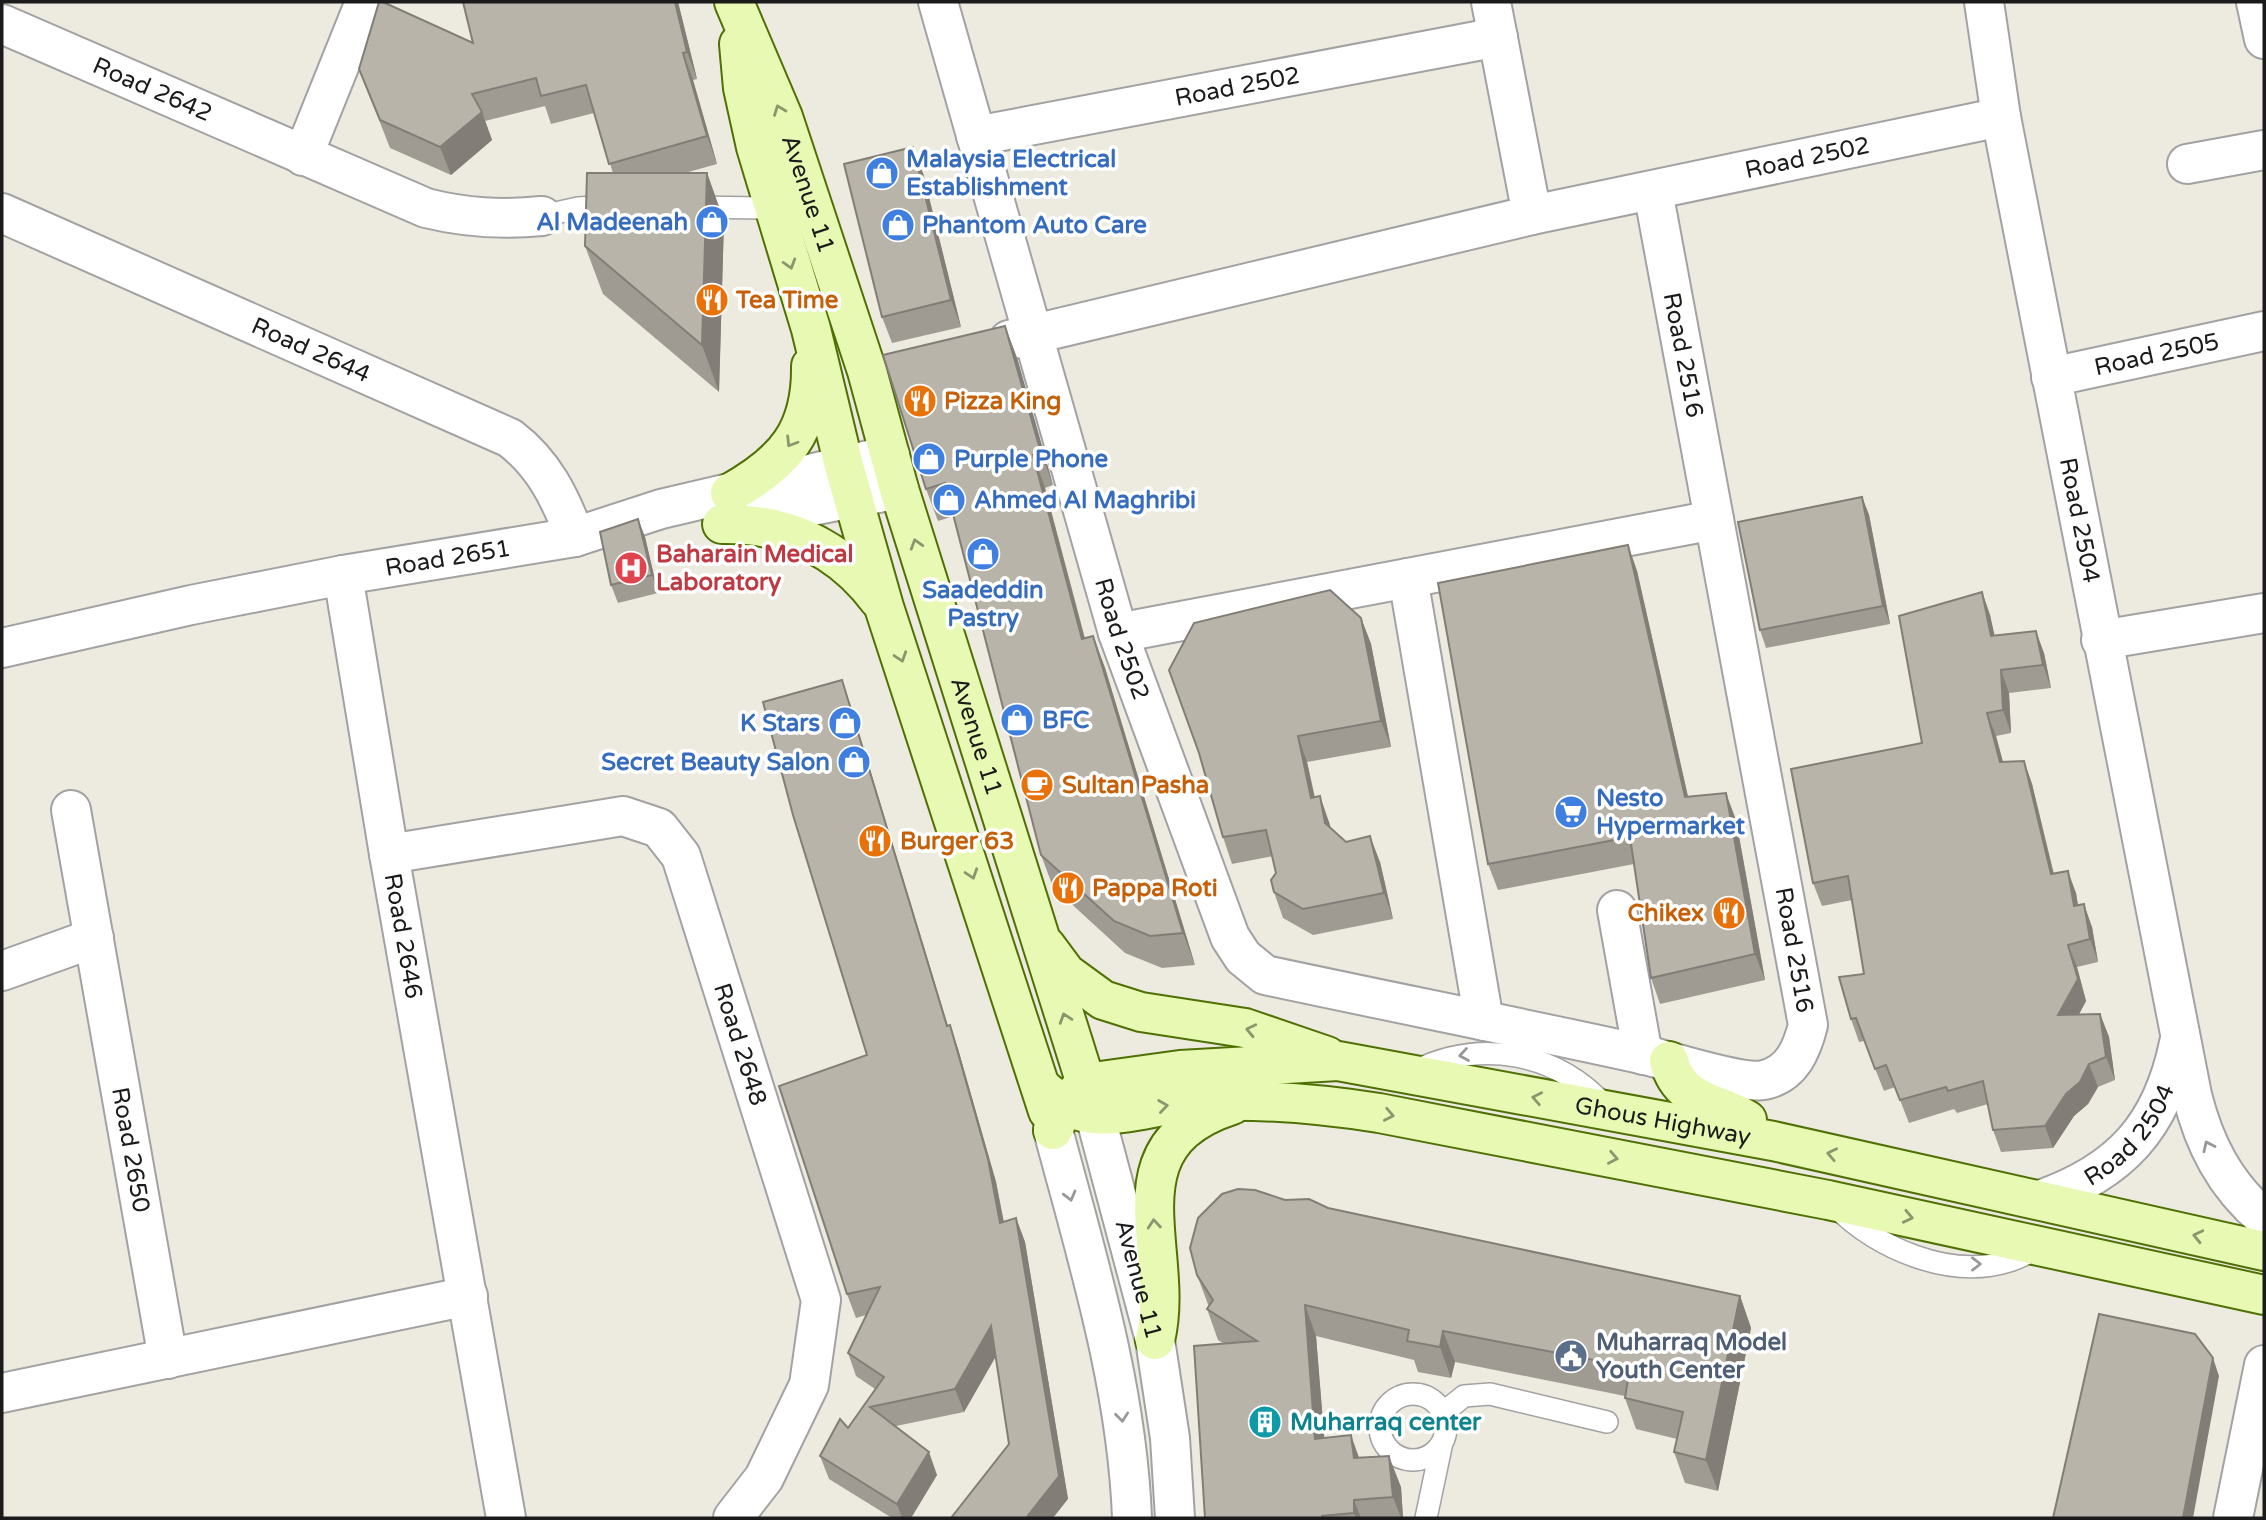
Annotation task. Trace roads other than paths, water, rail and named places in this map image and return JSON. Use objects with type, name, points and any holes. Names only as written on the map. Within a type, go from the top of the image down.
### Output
[{"type":"main road","name":"Avenue 11","points":[[735,4],[743,88],[773,208],[811,329],[849,482],[884,607],[1068,1104]]},
{"type":"main road","name":"Avenue 11","points":[[735,4],[782,117],[867,371],[894,472],[1038,936],[1068,1104]]},
{"type":"main road","points":[[811,329],[808,409],[791,445],[726,509],[754,523],[785,530],[814,542],[841,560],[865,581],[884,607]]},
{"type":"main road","points":[[1038,936],[1066,973],[1103,1000],[1141,1012],[1245,1028],[1338,1061]]},
{"type":"main road","points":[[1656,1058],[1688,1094],[1745,1119],[1773,1142]]},
{"type":"main road","name":"Ghous Highway","points":[[1068,1104],[1180,1070],[1338,1061],[1773,1142],[2264,1251]]},
{"type":"main road","points":[[1155,1340],[1161,1296],[1152,1206],[1154,1176],[1169,1149],[1190,1126],[1217,1110],[1247,1101]]},
{"type":"main road","name":"Ghous Highway","points":[[1068,1104],[1247,1101],[1329,1105],[1379,1113],[1828,1200],[2264,1296]]},
{"type":"street","points":[[303,156],[365,2]]},
{"type":"street","name":"Road 2502","points":[[938,2],[1035,334],[1118,634],[1230,937]]},
{"type":"street","name":"Road 2504","points":[[1984,2],[2001,117],[2101,640],[2199,1124],[2210,1152],[2232,1187],[2264,1218]]},
{"type":"street","points":[[2256,2],[2264,39]]},
{"type":"street","name":"Road 2502","points":[[976,136],[1494,19],[1532,215]]},
{"type":"street","name":"Road 2642","points":[[2,24],[426,208],[465,218],[501,220],[542,216]]},
{"type":"street","name":"Road 2502","points":[[977,347],[1532,215],[2001,117]]},
{"type":"street","points":[[2187,164],[2264,150]]},
{"type":"street","name":"Road 2516","points":[[1230,937],[1243,957],[1265,975],[1739,1078],[1764,1080],[1787,1067],[1801,1054],[1808,1025],[1653,191]]},
{"type":"street","name":"Road 2644","points":[[2,213],[510,438],[531,454],[550,480],[575,537]]},
{"type":"street","name":"Road 2505","points":[[2051,377],[2264,331]]},
{"type":"street","points":[[867,371],[904,363]]},
{"type":"street","name":"Road 2651","points":[[4,642],[343,575],[575,537],[661,509],[726,509],[894,472]]},
{"type":"street","points":[[1118,634],[1714,520]]},
{"type":"street","name":"Road 2646","points":[[343,575],[388,854],[506,1518]]},
{"type":"street","points":[[1408,578],[1484,1021]]},
{"type":"street","points":[[2101,640],[2264,612]]},
{"type":"street","name":"Road 2650","points":[[71,810],[168,1359]]},
{"type":"street","name":"Road 2648","points":[[388,854],[623,816],[659,828],[681,856],[821,1300],[809,1385],[764,1478],[733,1518]]},
{"type":"street","points":[[1617,910],[1656,1058]]},
{"type":"street","points":[[2,971],[94,938]]},
{"type":"street","name":"Road 2504","points":[[2040,1200],[2088,1180],[2110,1166],[2138,1139],[2158,1108],[2168,1085],[2180,1037]]},
{"type":"street","name":"Avenue 11","points":[[1068,1104],[1155,1340],[1170,1438],[1175,1518]]},
{"type":"street","name":"Avenue 11","points":[[1068,1104],[1120,1403],[1129,1515]]},
{"type":"street","points":[[2,1393],[468,1296]]},
{"type":"street","points":[[2243,1516],[2264,1365]]},
{"type":"lane","points":[[542,216],[578,208],[627,207]]},
{"type":"lane","points":[[667,207],[773,208]]},
{"type":"lane","points":[[1426,1518],[1447,1430],[1444,1412],[1432,1399],[1416,1393],[1398,1397],[1385,1408],[1379,1424],[1382,1442],[1394,1456],[1411,1461],[1419,1460],[1428,1458],[1441,1447]]},
{"type":"lane","points":[[1444,1412],[1464,1396],[1490,1394],[1607,1422]]},
{"type":"place","name":"Malaysia Electrical Establishment","points":[[882,173]]},
{"type":"place","name":"Al Madeenah","points":[[712,222]]},
{"type":"place","name":"Phantom Auto Care","points":[[898,225]]},
{"type":"place","name":"Tea Time","points":[[712,300]]},
{"type":"place","name":"Pizza King","points":[[920,401]]},
{"type":"place","name":"Purple Phone","points":[[929,459]]},
{"type":"place","name":"Ahmed Al Maghribi","points":[[949,500]]},
{"type":"place","name":"Saadeddin Pastry","points":[[983,554]]},
{"type":"place","name":"Baharain Medical Laboratory","points":[[631,568]]},
{"type":"place","name":"BFC","points":[[1017,720]]},
{"type":"place","name":"K Stars","points":[[845,723]]},
{"type":"place","name":"Secret Beauty Salon","points":[[854,762]]},
{"type":"place","name":"Sultan Pasha","points":[[1037,785]]},
{"type":"place","name":"Nesto Hypermarket","points":[[1571,812]]},
{"type":"place","name":"Burger 63","points":[[875,841]]},
{"type":"place","name":"Pappa Roti","points":[[1068,888]]},
{"type":"place","name":"Chikex","points":[[1729,913]]},
{"type":"place","name":"Muharraq Model Youth Center","points":[[1571,1356]]},
{"type":"place","name":"Muharraq center","points":[[1265,1422]]}]
